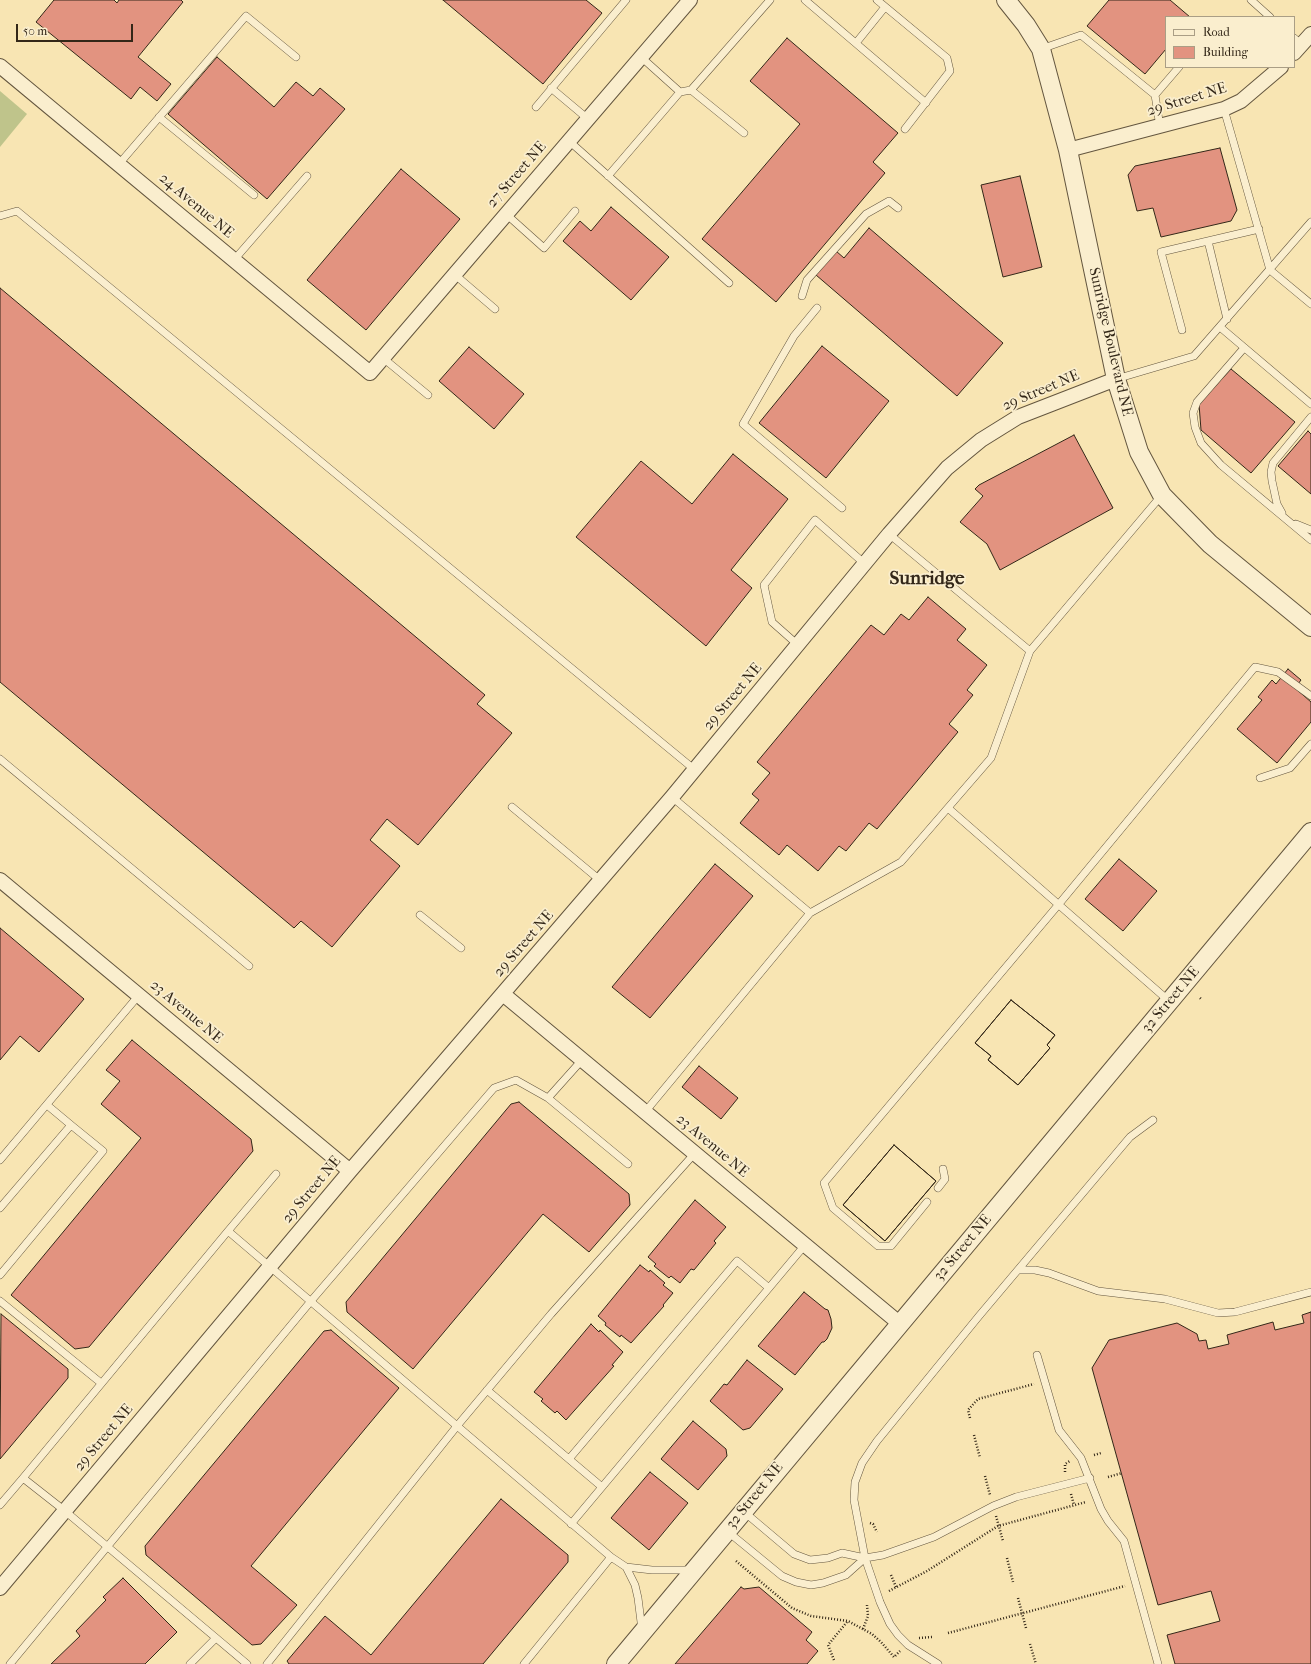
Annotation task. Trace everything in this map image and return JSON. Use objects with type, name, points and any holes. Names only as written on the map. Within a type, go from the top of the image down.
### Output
[{"type":"street","name":"27 Street NE","points":[[370,373],[690,0]]},
{"type":"street","name":"Sunridge Boulevard NE","points":[[1006,0],[1026,25],[1041,49],[1068,150],[1116,379],[1139,452],[1162,495],[1210,544],[1309,622]]},
{"type":"street","points":[[1297,45],[1311,34]]},
{"type":"street","name":"24 Avenue NE","points":[[0,66],[370,373]]},
{"type":"street","name":"29 Street NE","points":[[1068,150],[1224,109],[1241,100],[1280,68]]},
{"type":"street","name":"29 Street NE","points":[[0,1588],[350,1171],[672,797],[890,534],[947,468],[981,440],[1018,417],[1116,379]]},
{"type":"street","name":"32 Street NE","points":[[616,1664],[696,1570],[742,1511],[899,1323],[1170,1002],[1311,832]]},
{"type":"street","name":"23 Avenue NE","points":[[0,880],[350,1171]]},
{"type":"street","name":"23 Avenue NE","points":[[503,994],[899,1323]]},
{"type":"lane","points":[[536,107],[626,0]]},
{"type":"lane","points":[[608,176],[680,92],[691,90],[770,0]]},
{"type":"lane","points":[[805,0],[926,103]]},
{"type":"lane","points":[[877,0],[947,58],[950,72],[905,129]]},
{"type":"lane","points":[[1254,1],[1269,16]]},
{"type":"lane","points":[[856,43],[885,7]]},
{"type":"lane","points":[[119,164],[246,16],[296,58]]},
{"type":"lane","points":[[1041,49],[1081,35],[1155,95],[1160,127]]},
{"type":"lane","points":[[641,57],[680,92]]},
{"type":"lane","points":[[1155,95],[1178,68]]},
{"type":"lane","points":[[551,88],[588,119]]},
{"type":"lane","points":[[691,90],[744,133]]},
{"type":"lane","points":[[1224,109],[1270,270],[1311,304]]},
{"type":"lane","points":[[159,117],[254,195]]},
{"type":"lane","points":[[569,141],[729,283]]},
{"type":"lane","points":[[234,260],[307,176]]},
{"type":"lane","points":[[802,296],[807,280],[866,214],[889,201],[898,208]]},
{"type":"lane","points":[[0,216],[17,211],[694,770]]},
{"type":"lane","points":[[506,214],[544,248],[575,211]]},
{"type":"lane","points":[[1116,379],[1194,356],[1311,222]]},
{"type":"lane","points":[[1182,330],[1161,252],[1259,229]]},
{"type":"lane","points":[[1208,241],[1227,319]]},
{"type":"lane","points":[[454,274],[495,309]]},
{"type":"lane","points":[[817,308],[794,336],[743,424],[842,508]]},
{"type":"lane","points":[[1220,327],[1311,404]]},
{"type":"lane","points":[[1244,348],[1197,402],[1193,413],[1195,427],[1201,443],[1221,465],[1311,540]]},
{"type":"lane","points":[[383,358],[428,395]]},
{"type":"lane","points":[[1311,417],[1272,464],[1271,472],[1277,504],[1284,517],[1299,526],[1311,530]]},
{"type":"lane","points":[[645,1112],[810,913],[902,862],[991,758],[1030,651],[1162,495]]},
{"type":"lane","points":[[798,645],[772,622],[764,585],[815,520],[865,564]]},
{"type":"lane","points":[[890,534],[1030,651]]},
{"type":"lane","points":[[927,1202],[891,1246],[878,1246],[833,1208],[824,1183],[1255,667],[1278,672],[1311,696]]},
{"type":"lane","points":[[1260,778],[1290,768],[1311,744]]},
{"type":"lane","points":[[0,759],[249,966]]},
{"type":"lane","points":[[672,797],[810,913]]},
{"type":"lane","points":[[512,807],[601,880]]},
{"type":"lane","points":[[948,808],[1170,1002]]},
{"type":"lane","points":[[420,915],[461,948]]},
{"type":"lane","points":[[0,1160],[139,996]]},
{"type":"lane","points":[[548,1098],[582,1060]]},
{"type":"lane","points":[[10,1664],[311,1301],[494,1088],[516,1080],[548,1098],[628,1164]]},
{"type":"lane","points":[[0,1275],[103,1151],[47,1105]]},
{"type":"lane","points":[[938,1664],[908,1645],[898,1635],[890,1624],[880,1602],[865,1558],[854,1500],[855,1482],[862,1463],[877,1442],[1130,1136],[1153,1120]]},
{"type":"lane","points":[[0,1208],[71,1125]]},
{"type":"lane","points":[[267,1664],[456,1426],[551,1314],[695,1153]]},
{"type":"lane","points":[[938,1188],[945,1179],[943,1169]]},
{"type":"lane","points":[[0,1504],[276,1174]]},
{"type":"lane","points":[[228,1231],[611,1557],[626,1567],[652,1570],[696,1570]]},
{"type":"lane","points":[[571,1524],[805,1245]]},
{"type":"lane","points":[[569,1459],[737,1261],[769,1288]]},
{"type":"lane","points":[[1018,1270],[1035,1270],[1049,1273],[1098,1291],[1165,1299],[1218,1313],[1235,1312],[1311,1292]]},
{"type":"lane","points":[[0,1301],[101,1383]]},
{"type":"lane","points":[[1037,1355],[1059,1430],[1081,1458],[1101,1509],[1108,1521],[1124,1541],[1158,1664]]},
{"type":"lane","points":[[487,1390],[602,1487]]},
{"type":"lane","points":[[23,1478],[65,1511],[247,1664]]},
{"type":"lane","points":[[742,1511],[794,1554],[810,1560],[828,1558],[842,1553],[865,1558],[883,1555],[934,1537],[993,1506],[1016,1497],[1090,1478]]},
{"type":"lane","points":[[727,1531],[782,1576],[796,1582],[811,1585],[823,1583],[846,1575],[865,1558]]},
{"type":"lane","points":[[524,1664],[611,1557]]},
{"type":"lane","points":[[626,1567],[635,1585],[642,1632]]},
{"type":"lane","points":[[191,1664],[216,1638]]},
{"type":"path","points":[[970,1418],[968,1410],[978,1399],[1037,1383]]},
{"type":"path","points":[[974,1435],[980,1458]]},
{"type":"path","points":[[1094,1455],[1101,1453]]},
{"type":"path","points":[[1065,1472],[1065,1464],[1070,1461]]},
{"type":"path","points":[[1108,1477],[1122,1473]]},
{"type":"path","points":[[985,1476],[990,1495]]},
{"type":"path","points":[[1071,1494],[1074,1505]]},
{"type":"path","points":[[888,1591],[927,1571],[998,1526],[1087,1502]]},
{"type":"path","points":[[996,1516],[1003,1541]]},
{"type":"path","points":[[870,1523],[873,1524],[877,1532]]},
{"type":"path","points":[[1007,1558],[1013,1582]]},
{"type":"path","points":[[736,1561],[784,1602],[796,1610],[811,1616],[848,1621],[863,1629],[881,1642],[894,1657],[900,1650]]},
{"type":"path","points":[[890,1575],[896,1587]]},
{"type":"path","points":[[948,1633],[1126,1585]]},
{"type":"path","points":[[1018,1598],[1026,1628]]},
{"type":"path","points":[[863,1629],[869,1610],[867,1602]]},
{"type":"path","points":[[834,1660],[828,1645],[848,1621]]},
{"type":"path","points":[[919,1638],[932,1637]]},
{"type":"path","points":[[1030,1644],[1036,1664]]},
{"type":"green space","points":[[0,91],[27,114],[0,147]]},
{"type":"building","points":[[54,0],[114,0],[117,3],[119,0],[181,0],[183,2],[138,57],[171,84],[157,101],[140,87],[131,99],[36,22]]},
{"type":"building","points":[[443,0],[586,0],[602,13],[543,84]]},
{"type":"building","points":[[1109,0],[1170,0],[1189,16],[1165,16],[1165,50],[1145,74],[1087,26]]},
{"type":"building","points":[[787,38],[898,133],[873,162],[885,173],[776,302],[702,239],[800,124],[750,81]]},
{"type":"building","points":[[217,57],[274,107],[296,82],[313,96],[320,88],[345,109],[267,199],[168,114]]},
{"type":"building","points":[[1220,148],[1237,210],[1231,221],[1161,237],[1153,208],[1137,211],[1128,175],[1135,166]]},
{"type":"building","points":[[401,169],[460,219],[366,330],[307,280]]},
{"type":"building","points":[[1020,176],[1042,267],[1003,277],[981,185]]},
{"type":"building","points":[[611,207],[669,257],[631,300],[563,241],[580,221],[591,231]]},
{"type":"building","points":[[869,228],[1003,343],[957,396],[816,275],[836,251],[844,258]]},
{"type":"building","points":[[0,288],[485,695],[477,704],[512,733],[418,845],[387,819],[370,840],[400,866],[332,947],[301,921],[294,928],[0,682]]},
{"type":"building","points":[[822,346],[889,401],[826,478],[759,423]]},
{"type":"building","points":[[469,347],[524,394],[494,429],[439,381]]},
{"type":"building","points":[[1231,369],[1295,422],[1251,473],[1201,430],[1199,404]]},
{"type":"building","points":[[1308,431],[1311,434],[1311,494],[1278,466]]},
{"type":"building","points":[[1074,435],[1113,508],[1000,570],[987,544],[960,522],[983,496],[975,489],[979,485]]},
{"type":"building","points":[[733,454],[788,499],[731,570],[752,588],[706,646],[576,537],[641,461],[692,504]]},
{"type":"building","points":[[928,597],[966,629],[957,640],[987,665],[967,690],[973,695],[949,724],[958,732],[877,829],[869,823],[846,851],[839,846],[818,871],[787,845],[779,855],[740,823],[759,800],[752,794],[770,773],[757,762],[871,625],[884,635],[901,614],[909,620]]},
{"type":"building","points":[[1288,669],[1301,680],[1295,688],[1311,702],[1311,722],[1277,763],[1237,729],[1262,700],[1258,697],[1272,680],[1276,684]]},
{"type":"building","points":[[1119,859],[1157,891],[1123,931],[1085,899]]},
{"type":"building","points":[[715,864],[753,896],[650,1018],[612,987]]},
{"type":"building","points":[[0,928],[84,999],[39,1052],[20,1036],[0,1060]]},
{"type":"building","points":[[1011,1000],[1055,1035],[1047,1045],[1050,1048],[1018,1085],[988,1060],[991,1056],[975,1043]]},
{"type":"building","points":[[1011,1000],[1055,1035],[1047,1045],[1050,1048],[1018,1085],[988,1060],[991,1056],[975,1043]]},
{"type":"building","points":[[132,1040],[251,1139],[253,1151],[89,1347],[75,1349],[11,1295],[141,1138],[101,1104],[120,1081],[106,1070]]},
{"type":"building","points":[[699,1066],[738,1098],[721,1119],[682,1087]]},
{"type":"building","points":[[519,1102],[629,1194],[630,1205],[589,1252],[543,1214],[413,1369],[347,1312],[346,1302],[511,1104]]},
{"type":"building","points":[[894,1145],[936,1181],[885,1241],[843,1205]]},
{"type":"building","points":[[894,1145],[936,1181],[885,1241],[843,1205]]},
{"type":"building","points":[[695,1200],[726,1227],[714,1241],[716,1243],[694,1270],[691,1269],[680,1283],[671,1276],[669,1278],[654,1266],[656,1264],[648,1257]]},
{"type":"building","points":[[640,1265],[649,1272],[650,1270],[665,1283],[663,1285],[673,1293],[663,1305],[664,1306],[631,1343],[621,1335],[620,1337],[605,1325],[606,1323],[598,1316]]},
{"type":"building","points":[[804,1292],[828,1310],[832,1328],[827,1339],[822,1342],[795,1375],[758,1346]]},
{"type":"building","points":[[1311,1312],[1311,1664],[1175,1664],[1167,1635],[1220,1621],[1211,1591],[1158,1605],[1092,1368],[1109,1340],[1177,1323],[1197,1334],[1199,1341],[1206,1340],[1208,1349],[1229,1344],[1227,1335],[1273,1322],[1275,1330],[1304,1323],[1302,1315]]},
{"type":"building","points":[[1,1314],[68,1369],[68,1378],[0,1459]]},
{"type":"building","points":[[591,1324],[599,1332],[600,1330],[623,1352],[612,1365],[614,1366],[566,1420],[557,1411],[555,1413],[541,1401],[543,1399],[534,1392]]},
{"type":"building","points":[[331,1330],[399,1388],[251,1566],[297,1605],[261,1644],[252,1645],[146,1555],[145,1546],[324,1331]]},
{"type":"building","points":[[747,1360],[783,1389],[750,1428],[743,1430],[710,1401],[724,1384],[727,1385]]},
{"type":"building","points":[[693,1421],[726,1449],[727,1456],[698,1490],[661,1459]]},
{"type":"building","points":[[650,1472],[688,1503],[649,1550],[611,1518]]},
{"type":"building","points":[[501,1499],[568,1555],[568,1562],[483,1664],[289,1664],[287,1661],[325,1616],[371,1655]]},
{"type":"building","points":[[123,1578],[177,1632],[145,1664],[51,1664],[80,1636],[76,1631],[106,1600],[103,1597]]},
{"type":"building","points":[[741,1587],[744,1589],[759,1587],[812,1632],[806,1640],[818,1651],[807,1664],[675,1664]]},
{"type":"district","name":"Sunridge","points":[[927,579]]}]
